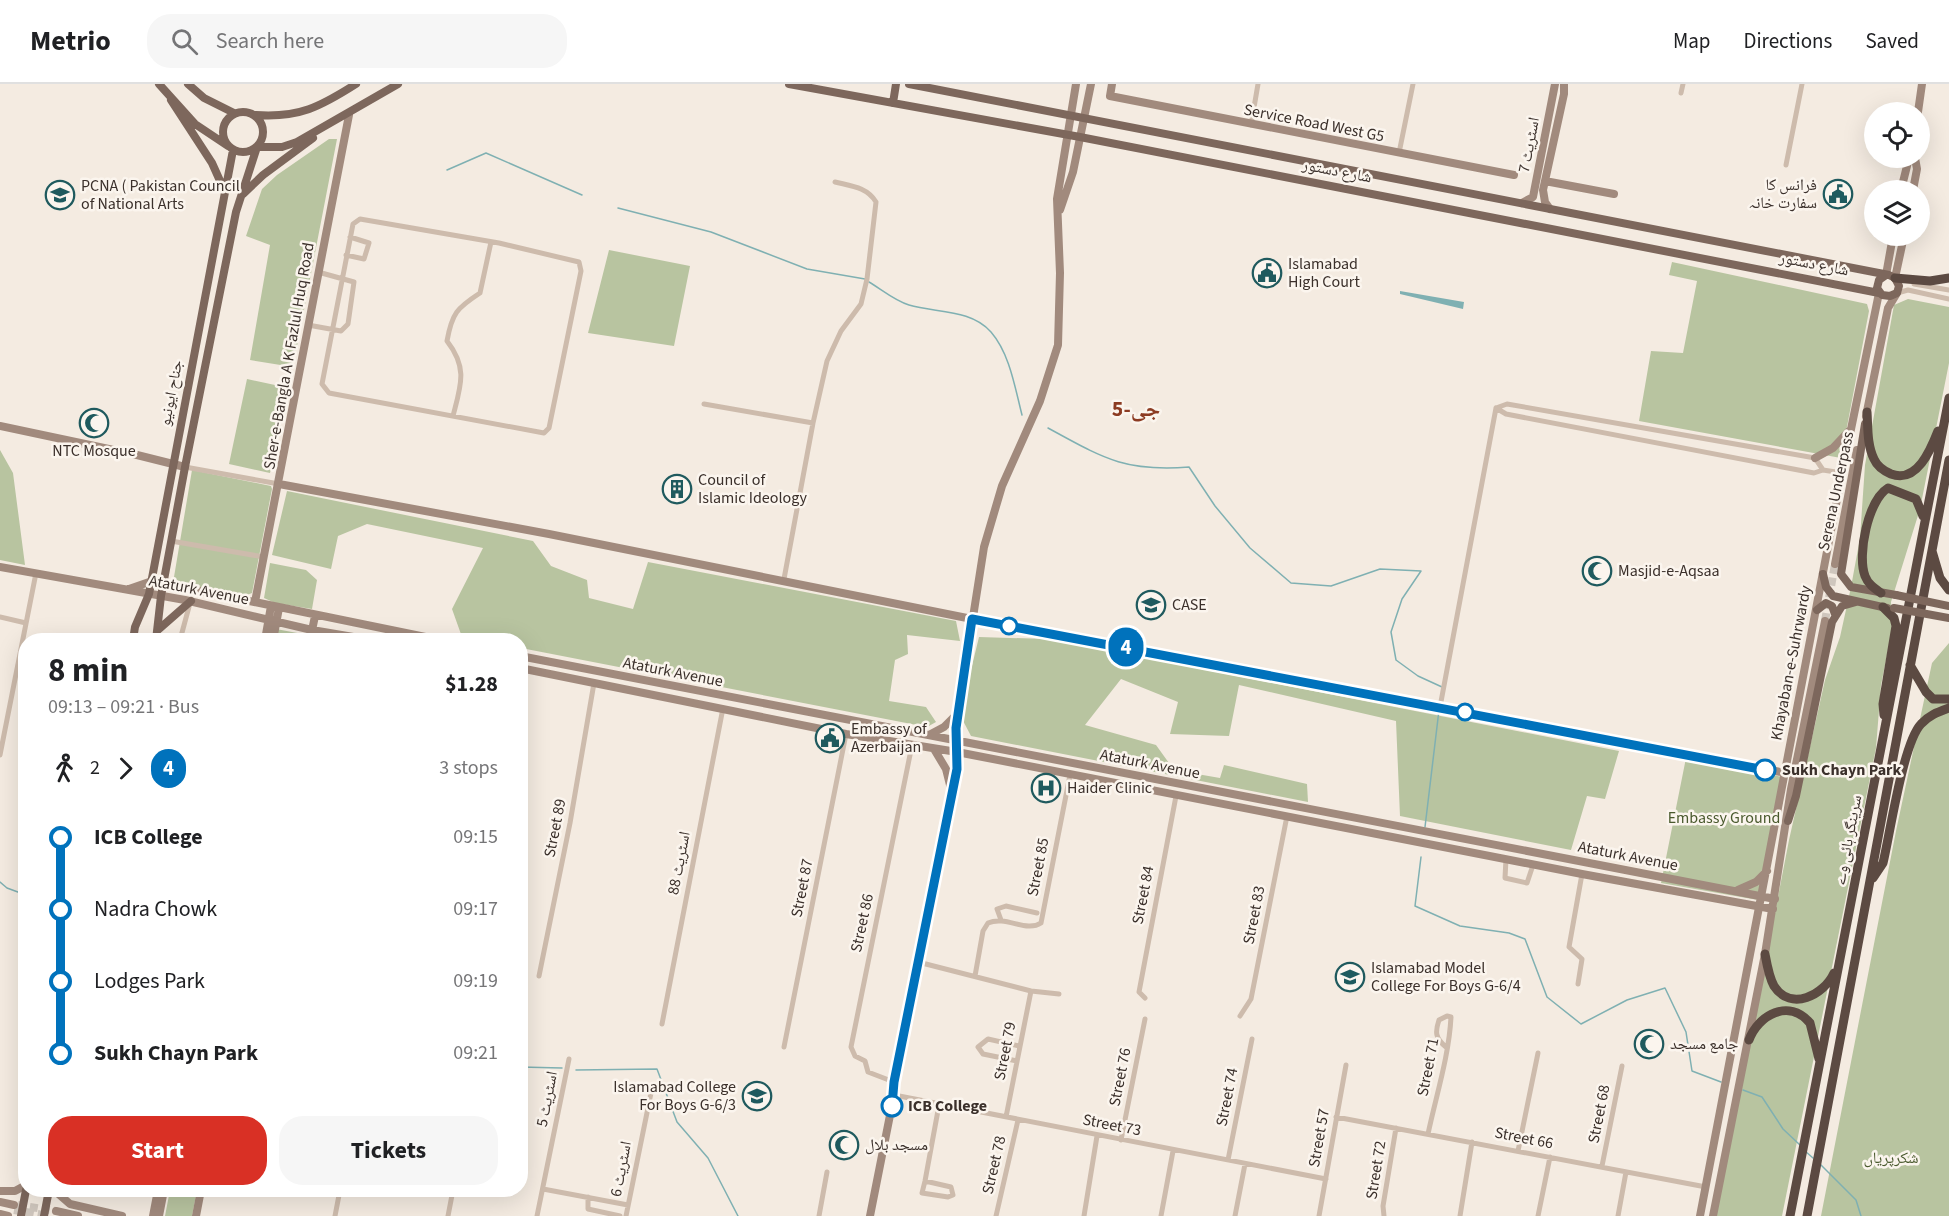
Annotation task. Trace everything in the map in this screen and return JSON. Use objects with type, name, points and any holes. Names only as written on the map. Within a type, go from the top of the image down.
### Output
[{"type":"highway","points":[[1893,278],[1930,281],[1949,278]]},
{"type":"highway","name":"سرینگر ہائی وے","points":[[1792,1216],[1809,1116],[1949,399]]},
{"type":"highway","points":[[1867,412],[1870,448],[1875,461],[1884,471],[1896,476],[1905,475],[1925,460],[1947,411]]},
{"type":"highway","name":"سرینگر ہائی وے","points":[[1806,1216],[1949,460]]},
{"type":"highway","points":[[1881,593],[1866,578],[1862,564],[1870,515],[1878,496],[1888,488],[1907,493],[1916,499],[1924,521]]},
{"type":"highway","points":[[1932,549],[1940,578],[1949,590]]},
{"type":"highway","points":[[1882,607],[1894,618],[1896,626],[1883,704],[1885,730]]},
{"type":"highway","points":[[1910,665],[1926,692],[1933,699],[1949,699]]},
{"type":"highway","points":[[1870,883],[1883,863],[1910,746],[1919,726],[1930,716],[1949,708]]},
{"type":"highway","points":[[1765,954],[1773,984],[1780,993],[1790,998],[1810,997],[1820,993],[1832,979],[1838,966]]},
{"type":"highway","points":[[1749,1040],[1755,1026],[1767,1015],[1783,1011],[1799,1014],[1806,1019],[1814,1032],[1820,1065]]},
{"type":"main road","points":[[159,84],[212,164],[225,192]]},
{"type":"main road","points":[[189,84],[204,98],[234,113],[245,111],[256,115],[280,117],[305,112],[356,84]]},
{"type":"main road","points":[[171,100],[204,131],[231,148],[246,152],[257,147],[282,147],[349,115],[398,84]]},
{"type":"main road","name":"شارع دستور","points":[[789,84],[1080,137],[1890,296],[1897,293]]},
{"type":"main road","points":[[892,103],[896,84]]},
{"type":"main road","name":"شارع دستور","points":[[909,84],[1893,278]]},
{"type":"main road","points":[[231,148],[223,128],[234,113]]},
{"type":"main road","points":[[256,115],[264,131],[257,147]]},
{"type":"main road","points":[[241,196],[262,175],[324,128]]},
{"type":"main road","name":"جناح ایونیو","points":[[158,633],[161,596],[185,467],[241,196],[257,147]]},
{"type":"main road","name":"جناح ایونیو","points":[[134,633],[152,581],[225,192],[231,148]]},
{"type":"main road","points":[[1879,293],[1879,280],[1893,278],[1897,293]]},
{"type":"main road","points":[[1864,423],[1839,562],[1841,574],[1851,587],[1949,606]]},
{"type":"main road","points":[[1823,574],[1826,587],[1833,596],[1949,618]]},
{"type":"main road","points":[[159,629],[191,601]]},
{"type":"main road","points":[[1788,821],[1835,614],[1842,606],[1856,602]]},
{"type":"main road","points":[[1817,610],[1826,603],[1832,606],[1835,614]]},
{"type":"main road","points":[[14,1212],[22,1197]]},
{"type":"main road","points":[[44,1216],[50,1197]]},
{"type":"street","points":[[870,1216],[894,1095],[894,1082],[952,793],[957,752],[958,713],[972,619],[992,514],[1041,401],[1056,355],[1059,313],[1057,199],[1076,84]]},
{"type":"street","points":[[1059,214],[1073,172],[1091,84]]},
{"type":"street","name":"Service Road West G5","points":[[1112,84],[1110,96],[1514,176]]},
{"type":"street","points":[[1251,125],[1258,84]]},
{"type":"street","points":[[1399,153],[1413,84]]},
{"type":"street","name":"اسٹریٹ 7","points":[[1520,204],[1533,197],[1555,84]]},
{"type":"street","points":[[1550,209],[1543,195],[1564,94],[1564,84]]},
{"type":"street","points":[[1681,93],[1683,84]]},
{"type":"street","points":[[1786,165],[1802,84]]},
{"type":"street","points":[[1919,102],[1922,84]]},
{"type":"street","name":"Sher-e-Bangla A K Fazlul Huq Road","points":[[255,602],[349,115]]},
{"type":"street","points":[[1545,181],[1614,194]]},
{"type":"street","points":[[784,579],[827,360],[841,331],[858,309],[867,279],[876,202],[872,194],[861,188],[835,182]]},
{"type":"street","points":[[360,219],[491,242],[579,262],[581,271],[549,428],[544,433],[329,393],[322,384],[350,237],[352,224],[360,219]]},
{"type":"street","points":[[346,255],[364,259],[368,250],[367,241],[350,237]]},
{"type":"street","points":[[453,416],[461,385],[462,364],[447,341],[450,324],[456,310],[480,293],[491,242]]},
{"type":"street","points":[[1893,246],[1893,278]]},
{"type":"street","points":[[1893,278],[1901,246]]},
{"type":"street","points":[[308,325],[331,330],[345,329],[354,295],[354,282],[318,272]]},
{"type":"street","name":"شارع دستور","points":[[1893,278],[1949,290]]},
{"type":"street","points":[[1864,423],[1888,309],[1897,293],[1908,290],[1949,299]]},
{"type":"street","name":"Khayaban-e-Suhrwardy","points":[[1700,1216],[1763,896],[1842,473],[1879,293]]},
{"type":"street","points":[[1872,323],[1884,325]]},
{"type":"street","points":[[704,404],[813,423]]},
{"type":"street","points":[[1496,408],[1507,404],[1625,427],[1815,458],[1833,448],[1851,428]]},
{"type":"street","points":[[1440,707],[1496,408]]},
{"type":"street","points":[[1496,408],[1506,414],[1814,473],[1823,470],[1842,473]]},
{"type":"street","points":[[0,426],[123,452]]},
{"type":"street","points":[[1623,436],[1625,427]]},
{"type":"street","points":[[1636,438],[1639,428]]},
{"type":"street","points":[[133,454],[185,467],[784,579],[972,619],[1786,773]]},
{"type":"street","points":[[1815,458],[1823,470]]},
{"type":"street","points":[[171,541],[264,557]]},
{"type":"street","name":"Ataturk Avenue","points":[[0,567],[191,601],[330,633]]},
{"type":"street","points":[[24,633],[36,573]]},
{"type":"street","name":"Ataturk Avenue","points":[[128,590],[152,581],[404,633]]},
{"type":"street","points":[[182,633],[191,601]]},
{"type":"street","points":[[273,633],[275,607]]},
{"type":"street","points":[[311,633],[315,616]]},
{"type":"street","points":[[0,617],[26,623]]},
{"type":"street","points":[[268,633],[273,620]]},
{"type":"street","points":[[1713,1216],[1743,1060],[1749,1040],[1775,899],[1791,789],[1825,621]]},
{"type":"street","name":"Ataturk Avenue","points":[[528,658],[1775,899]]},
{"type":"street","points":[[0,755],[18,664]]},
{"type":"street","name":"Ataturk Avenue","points":[[528,670],[846,734],[957,752],[1533,865],[1773,909]]},
{"type":"street","points":[[621,689],[623,676]]},
{"type":"street","name":"Street 89","points":[[539,976],[570,824],[594,683]]},
{"type":"street","name":"اسٹریٹ 88","points":[[662,1024],[723,708]]},
{"type":"street","points":[[928,736],[945,727],[958,713]]},
{"type":"street","name":"Street 87","points":[[784,1047],[846,734]]},
{"type":"street","name":"Street 86","points":[[894,1082],[868,1072],[865,1061],[855,1056],[851,1047],[912,745]]},
{"type":"street","points":[[933,749],[946,769],[952,793]]},
{"type":"street","name":"Street 85","points":[[1001,920],[1032,927],[1041,923],[1070,775]]},
{"type":"street","name":"Street 84","points":[[1145,998],[1139,992],[1176,796]]},
{"type":"street","points":[[1312,821],[1314,809]]},
{"type":"street","name":"Street 83","points":[[1240,1016],[1251,999],[1287,816]]},
{"type":"street","points":[[1506,859],[1505,878],[1527,883],[1533,865]]},
{"type":"street","points":[[1733,891],[1756,882],[1767,871]]},
{"type":"street","points":[[1578,984],[1582,959],[1569,946],[1582,874]]},
{"type":"street","points":[[975,976],[983,931],[988,922],[1001,920],[997,909],[1006,906],[1037,913]]},
{"type":"street","points":[[918,962],[1031,991],[1059,994]]},
{"type":"street","name":"Street 79","points":[[1006,1117],[1031,991]]},
{"type":"street","name":"Street 71","points":[[1428,1134],[1446,1047],[1451,1017],[1439,1020],[1436,1033],[1438,1040],[1446,1047]]},
{"type":"street","name":"Street 76","points":[[1121,1140],[1145,1019]]},
{"type":"street","name":"Street 74","points":[[1228,1160],[1252,1039]]},
{"type":"street","points":[[1017,1060],[983,1054],[978,1047],[988,1040],[1019,1047]]},
{"type":"street","points":[[1518,1151],[1538,1053]]},
{"type":"street","name":"اسٹریٹ 5","points":[[537,1216],[568,1059]]},
{"type":"street","name":"Street 57","points":[[1318,1216],[1346,1065]]},
{"type":"street","name":"Street 68","points":[[1602,1166],[1622,1066]]},
{"type":"street","name":"اسٹریٹ 6","points":[[626,1216],[651,1093]]},
{"type":"street","name":"Street 73","points":[[894,1095],[1326,1179]]},
{"type":"street","points":[[925,1180],[951,1187],[953,1195],[948,1197],[922,1193],[939,1105]]},
{"type":"street","points":[[1720,1113],[1732,1119]]},
{"type":"street","name":"Street 66","points":[[1336,1117],[1706,1187]]},
{"type":"street","name":"Street 78","points":[[996,1216],[1018,1120]]},
{"type":"street","name":"Street 72","points":[[1384,1216],[1383,1206],[1396,1128]]},
{"type":"street","points":[[1084,1216],[1097,1136]]},
{"type":"street","points":[[1460,1216],[1472,1142]]},
{"type":"street","points":[[1161,1216],[1173,1151]]},
{"type":"street","points":[[1538,1216],[1550,1157]]},
{"type":"street","points":[[1235,1216],[1245,1164]]},
{"type":"street","points":[[819,1216],[827,1172]]},
{"type":"street","points":[[1618,1216],[1626,1172]]},
{"type":"street","points":[[0,1191],[18,1189]]},
{"type":"street","points":[[543,1189],[628,1205]]},
{"type":"street","points":[[61,1197],[70,1204],[122,1216]]},
{"type":"street","points":[[153,1216],[157,1197]]},
{"type":"street","points":[[159,1216],[163,1197]]},
{"type":"street","points":[[196,1216],[200,1197]]},
{"type":"street","points":[[334,1216],[338,1197]]},
{"type":"street","points":[[448,1216],[452,1197]]},
{"type":"street","points":[[588,1197],[588,1209],[620,1216]]},
{"type":"street","points":[[0,1202],[14,1212]]},
{"type":"street","points":[[0,1207],[14,1212]]},
{"type":"street","points":[[56,1211],[78,1216]]},
{"type":"street","points":[[0,1214],[14,1212]]},
{"type":"green space","points":[[329,139],[337,139],[293,367],[250,360],[270,245],[246,236],[262,189],[277,175]]},
{"type":"green space","points":[[609,250],[690,266],[674,346],[588,333]]},
{"type":"green space","points":[[1672,262],[1867,304],[1869,311],[1841,458],[1639,421],[1651,351],[1683,353],[1697,281],[1669,275]]},
{"type":"green space","points":[[1908,299],[1949,307],[1949,363],[1920,509],[1891,602],[1892,630],[1881,685],[1876,748],[1782,1216],[1716,1216],[1789,840],[1825,680],[1840,637],[1851,587],[1860,538],[1865,465],[1894,305]]},
{"type":"green space","points":[[247,379],[289,388],[270,473],[229,464]]},
{"type":"green space","points":[[0,450],[13,473],[25,565],[0,560]]},
{"type":"green space","points":[[192,470],[271,486],[252,593],[247,595],[181,584],[174,577]]},
{"type":"green space","points":[[287,491],[533,541],[551,566],[587,580],[589,598],[633,609],[648,562],[956,621],[960,641],[907,635],[908,654],[895,660],[889,701],[926,707],[936,722],[927,727],[528,649],[528,633],[461,633],[452,609],[483,548],[367,524],[338,536],[331,569],[272,555]]},
{"type":"green space","points":[[270,563],[306,570],[317,580],[312,609],[275,603],[264,598]]},
{"type":"green space","points":[[276,629],[297,633],[275,633]]},
{"type":"green space","points":[[979,637],[1048,639],[1619,751],[1605,799],[1587,796],[1571,850],[1400,816],[1396,721],[1239,685],[1229,736],[1170,734],[1178,702],[1121,679],[1085,725],[1156,745],[1174,770],[1220,778],[1224,765],[1307,784],[1308,802],[971,736],[960,715]]},
{"type":"green space","name":"شکرپریاں","points":[[1949,643],[1949,1216],[1821,1216],[1896,831],[1932,663]]},
{"type":"green space","name":"Embassy Ground","points":[[1686,758],[1783,777],[1758,900],[1661,883]]},
{"type":"green space","points":[[169,1197],[196,1197],[192,1216],[165,1216]]},
{"type":"water","points":[[1400,291],[1464,302],[1463,309],[1400,294]]},
{"type":"waterway","points":[[447,170],[486,153],[582,195]]},
{"type":"waterway","points":[[618,208],[711,232],[807,269],[865,279]]},
{"type":"waterway","points":[[869,282],[904,303],[919,308],[963,315],[983,325],[991,332],[1003,350],[1022,415]]},
{"type":"waterway","points":[[1048,428],[1115,461],[1147,467],[1189,467],[1215,506],[1250,548],[1291,583],[1331,586],[1380,569],[1421,571],[1402,599],[1391,632],[1396,660],[1418,676],[1442,687]]},
{"type":"waterway","points":[[1425,827],[1439,710]]},
{"type":"waterway","points":[[1421,857],[1415,906],[1460,926],[1509,933],[1525,939],[1547,997],[1581,1024],[1627,1000],[1665,988],[1686,1032],[1692,1071],[1721,1082]]},
{"type":"waterway","points":[[0,882],[7,888],[18,892]]},
{"type":"waterway","points":[[528,1067],[562,1068]]},
{"type":"waterway","points":[[576,1070],[657,1069],[677,1122],[708,1158],[738,1216]]},
{"type":"waterway","points":[[1743,1090],[1762,1097],[1783,1129],[1800,1145]]},
{"type":"waterway","points":[[1805,1151],[1813,1158]]},
{"type":"waterway","points":[[1821,1165],[1856,1200],[1861,1216]]},
{"type":"tunnel","points":[[1825,621],[1835,564]]},
{"type":"tunnel","points":[[18,1205],[56,1211]]},
{"type":"tunnel","points":[[14,1210],[49,1216]]},
{"type":"bus line","name":"4","points":[[892,1106],[894,1082],[957,769],[956,728],[972,619],[1765,770]]},
{"type":"place","name":"فرانس کا سفارت خانہ","points":[[1838,194]]},
{"type":"place","name":"PCNA ( Pakistan Council of National Arts","points":[[60,195]]},
{"type":"place","name":"Islamabad High Court","points":[[1267,273]]},
{"type":"place","name":"NTC Mosque","points":[[94,423]]},
{"type":"place","name":"Council of Islamic Ideology","points":[[677,489]]},
{"type":"place","name":"Masjid-e-Aqsaa","points":[[1597,571]]},
{"type":"place","name":"CASE","points":[[1151,605]]},
{"type":"place","name":"Embassy of Azerbaijan","points":[[830,738]]},
{"type":"place","name":"Sukh Chayn Park","points":[[1765,770]]},
{"type":"place","name":"Haider Clinic","points":[[1046,788]]},
{"type":"place","name":"Islamabad Model College For Boys G-6/4","points":[[1350,977]]},
{"type":"place","name":"جامع مسجد","points":[[1649,1044]]},
{"type":"place","name":"Islamabad College For Boys G-6/3","points":[[757,1096]]},
{"type":"place","name":"ICB College","points":[[892,1106]]},
{"type":"place","name":"مسجد بلال","points":[[844,1145]]},
{"type":"district","name":"جی-5","points":[[1136,409]]}]
